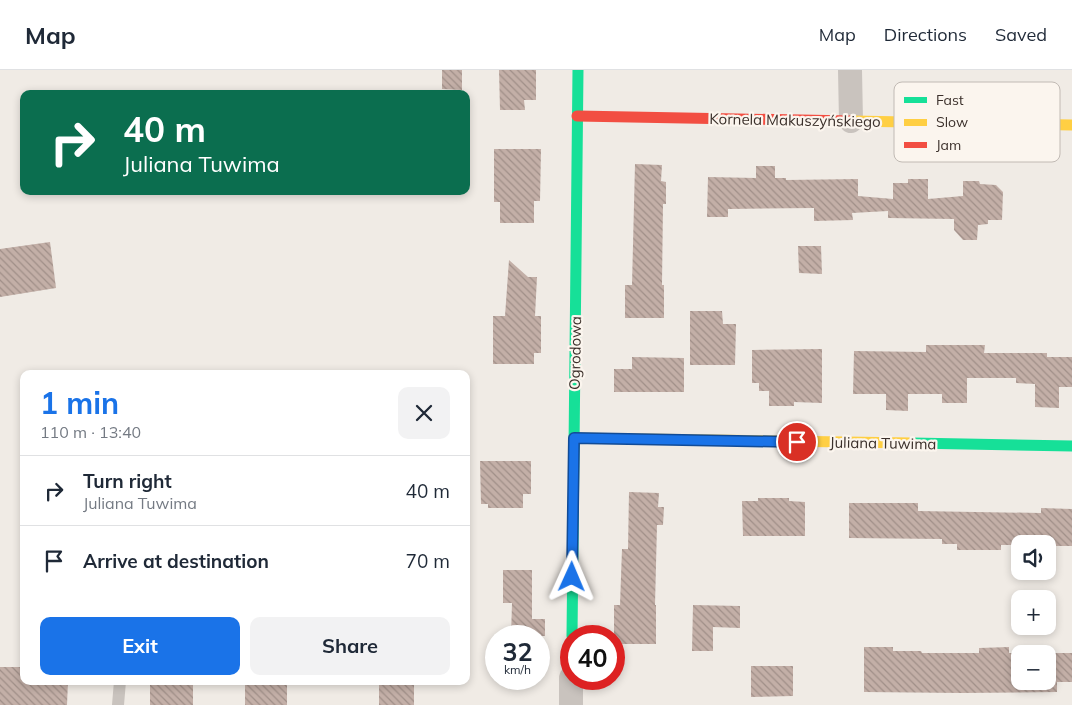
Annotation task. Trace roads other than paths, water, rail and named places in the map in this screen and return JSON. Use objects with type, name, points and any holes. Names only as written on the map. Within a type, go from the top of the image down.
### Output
[{"type":"street","name":"Ogrodowa","points":[[572,625],[578,70]]},
{"type":"street","points":[[850,70],[851,121]]},
{"type":"street","name":"Kornela Makuszyńskiego","points":[[578,116],[894,122]]},
{"type":"street","name":"Juliana Tuwima","points":[[574,438],[1072,446]]},
{"type":"street","points":[[571,690],[571,705]]},
{"type":"lane","points":[[118,705],[120,685]]}]
